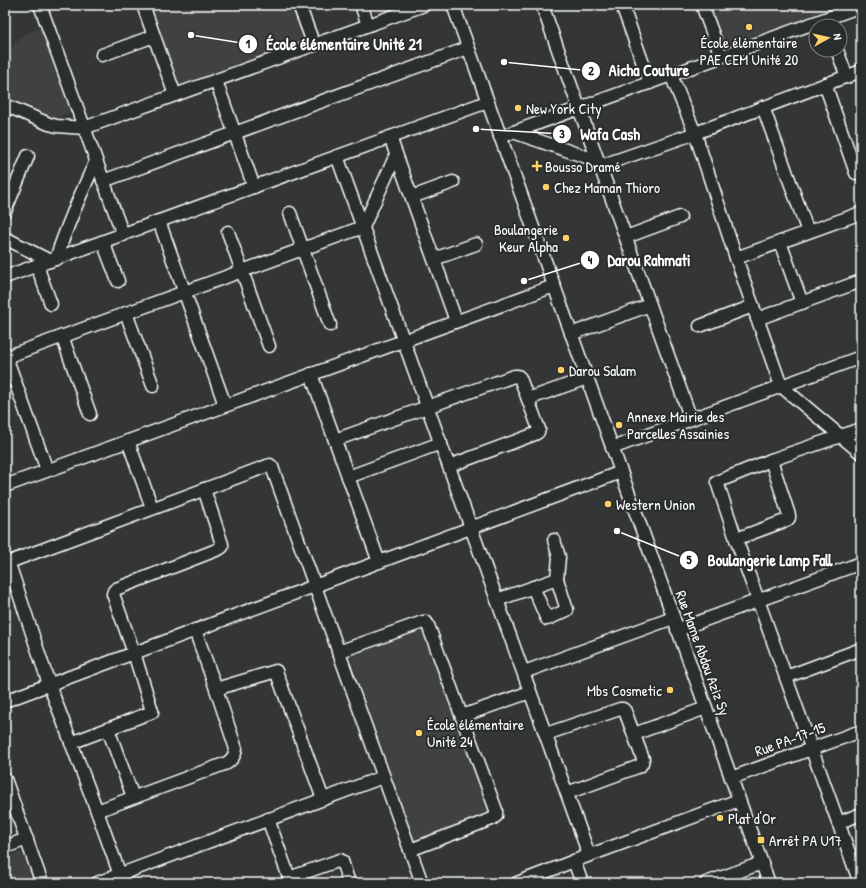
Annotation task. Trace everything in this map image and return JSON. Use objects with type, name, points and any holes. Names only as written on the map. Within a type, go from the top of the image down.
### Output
[{"type":"street","points":[[40,5],[123,234]]},
{"type":"street","points":[[143,5],[175,95]]},
{"type":"street","points":[[299,5],[314,45]]},
{"type":"street","points":[[361,5],[368,25]]},
{"type":"street","points":[[5,104],[49,124],[84,128],[424,5]]},
{"type":"street","name":"Rue Mame Abdou Aziz Sy","points":[[453,5],[769,883]]},
{"type":"street","points":[[542,5],[692,419]]},
{"type":"street","points":[[622,5],[650,82]]},
{"type":"street","points":[[702,5],[721,56]]},
{"type":"street","points":[[835,18],[861,6]]},
{"type":"street","points":[[500,137],[721,56],[808,28]]},
{"type":"street","points":[[102,55],[154,36]]},
{"type":"street","points":[[104,181],[468,48]]},
{"type":"street","points":[[840,58],[847,77]]},
{"type":"street","points":[[512,132],[599,164],[696,133],[861,71]]},
{"type":"street","points":[[671,75],[696,133],[736,258],[781,386],[861,453]]},
{"type":"street","points":[[216,81],[254,187]]},
{"type":"street","points":[[826,84],[856,173]]},
{"type":"street","points":[[5,277],[487,102]]},
{"type":"street","points":[[763,107],[808,232]]},
{"type":"street","points":[[390,137],[456,321]]},
{"type":"street","points":[[47,470],[5,355],[126,313],[363,226],[396,155]]},
{"type":"street","points":[[5,211],[28,156]]},
{"type":"street","points":[[337,156],[589,855]]},
{"type":"street","points":[[53,260],[82,190],[96,161]]},
{"type":"street","points":[[412,197],[453,182]]},
{"type":"street","points":[[290,213],[330,325]]},
{"type":"street","points":[[736,258],[861,213]]},
{"type":"street","points":[[626,237],[680,218]]},
{"type":"street","points":[[159,221],[226,405]]},
{"type":"street","points":[[228,232],[269,346]]},
{"type":"street","points":[[5,238],[53,260]]},
{"type":"street","points":[[103,242],[118,281]]},
{"type":"street","points":[[780,242],[802,303]]},
{"type":"street","points":[[434,259],[476,244]]},
{"type":"street","points":[[37,266],[51,304]]},
{"type":"street","points":[[757,319],[861,281]]},
{"type":"street","points":[[5,486],[554,286]]},
{"type":"street","points":[[571,334],[650,305]]},
{"type":"street","points":[[700,326],[753,306]]},
{"type":"street","points":[[126,313],[153,386]]},
{"type":"street","points":[[62,336],[90,414]]},
{"type":"street","points":[[612,448],[861,357]]},
{"type":"street","points":[[311,374],[379,562]]},
{"type":"street","points":[[335,440],[428,406],[514,376],[518,376],[539,429],[538,432],[449,466]]},
{"type":"street","points":[[528,399],[587,378]]},
{"type":"street","points":[[860,883],[736,539],[717,482],[718,480],[771,460],[861,429]]},
{"type":"street","points":[[128,441],[152,508]]},
{"type":"street","points":[[348,476],[441,443]]},
{"type":"street","points":[[736,539],[789,518],[771,460]]},
{"type":"street","points":[[120,875],[49,684],[10,564],[12,561],[270,465],[422,883]]},
{"type":"street","points":[[5,700],[621,472]]},
{"type":"street","points":[[72,743],[150,713],[152,710],[113,594],[116,588],[222,547],[204,489]]},
{"type":"street","points":[[533,587],[547,619],[567,610],[558,579],[559,557],[554,540]]},
{"type":"street","points":[[678,630],[861,563]]},
{"type":"street","points":[[497,600],[558,579]]},
{"type":"street","points":[[524,672],[673,618]]},
{"type":"street","points":[[338,652],[426,622],[462,716],[496,810],[496,816],[492,819],[410,850]]},
{"type":"street","points":[[97,811],[227,763],[235,754],[236,749],[195,630]]},
{"type":"street","points":[[786,677],[861,649]]},
{"type":"street","points":[[216,689],[276,671],[323,799]]},
{"type":"street","points":[[462,716],[530,692]]},
{"type":"street","points":[[634,734],[706,708]]},
{"type":"street","points":[[546,734],[623,709],[643,759],[640,766],[567,793]]},
{"type":"street","points":[[108,729],[133,797]]},
{"type":"street","name":"Rue PA-17-15","points":[[731,778],[861,731]]},
{"type":"street","points":[[97,883],[383,776]]},
{"type":"street","points":[[5,779],[42,883]]},
{"type":"street","points":[[517,883],[574,860],[739,800]]},
{"type":"street","points":[[838,823],[861,814]]},
{"type":"street","points":[[268,819],[290,880],[340,860],[342,861],[350,883]]},
{"type":"street","points":[[5,847],[27,839]]},
{"type":"street","points":[[574,860],[582,883]]},
{"type":"street","points":[[706,883],[762,863]]},
{"type":"shaded area","points":[[148,5],[295,5],[310,44],[240,64],[177,87]]},
{"type":"shaded area","name":"École élémentaire PAE CEM Unité 20","points":[[707,5],[841,5],[723,50]]},
{"type":"shaded area","points":[[42,28],[70,113],[52,119],[5,98],[5,54],[24,34]]},
{"type":"shaded area","name":"École élémentaire Unité 24","points":[[424,626],[491,812],[414,843],[349,654]]},
{"type":"shaded area","points":[[22,852],[33,883],[5,883],[5,858]]},
{"type":"place","name":"École élémentaire PAE CEM Unité 20","points":[[749,27]]},
{"type":"place","name":"École élémentaire Unité 21","points":[[191,35]]},
{"type":"place","name":"Aicha Couture","points":[[504,62]]},
{"type":"place","name":"New York City","points":[[518,108]]},
{"type":"place","name":"Wafa Cash","points":[[476,129]]},
{"type":"place","name":"Bousso Dramé","points":[[537,166]]},
{"type":"place","name":"Chez Maman Thioro","points":[[546,187]]},
{"type":"place","name":"Boulangerie Keur Alpha","points":[[566,238]]},
{"type":"place","name":"Darou Rahmati","points":[[524,281]]},
{"type":"place","name":"Darou Salam","points":[[561,370]]},
{"type":"place","name":"Annexe Mairie des Parcelles Assainies","points":[[619,425]]},
{"type":"place","name":"Western Union","points":[[608,504]]},
{"type":"place","name":"Boulangerie Lamp Fall","points":[[617,531]]},
{"type":"place","name":"Mbs Cosmetic","points":[[670,690]]},
{"type":"place","name":"École élémentaire Unité 24","points":[[419,733]]},
{"type":"place","name":"Plat d'Or","points":[[720,818]]},
{"type":"place","name":"Arrêt PA U17","points":[[761,840]]}]
